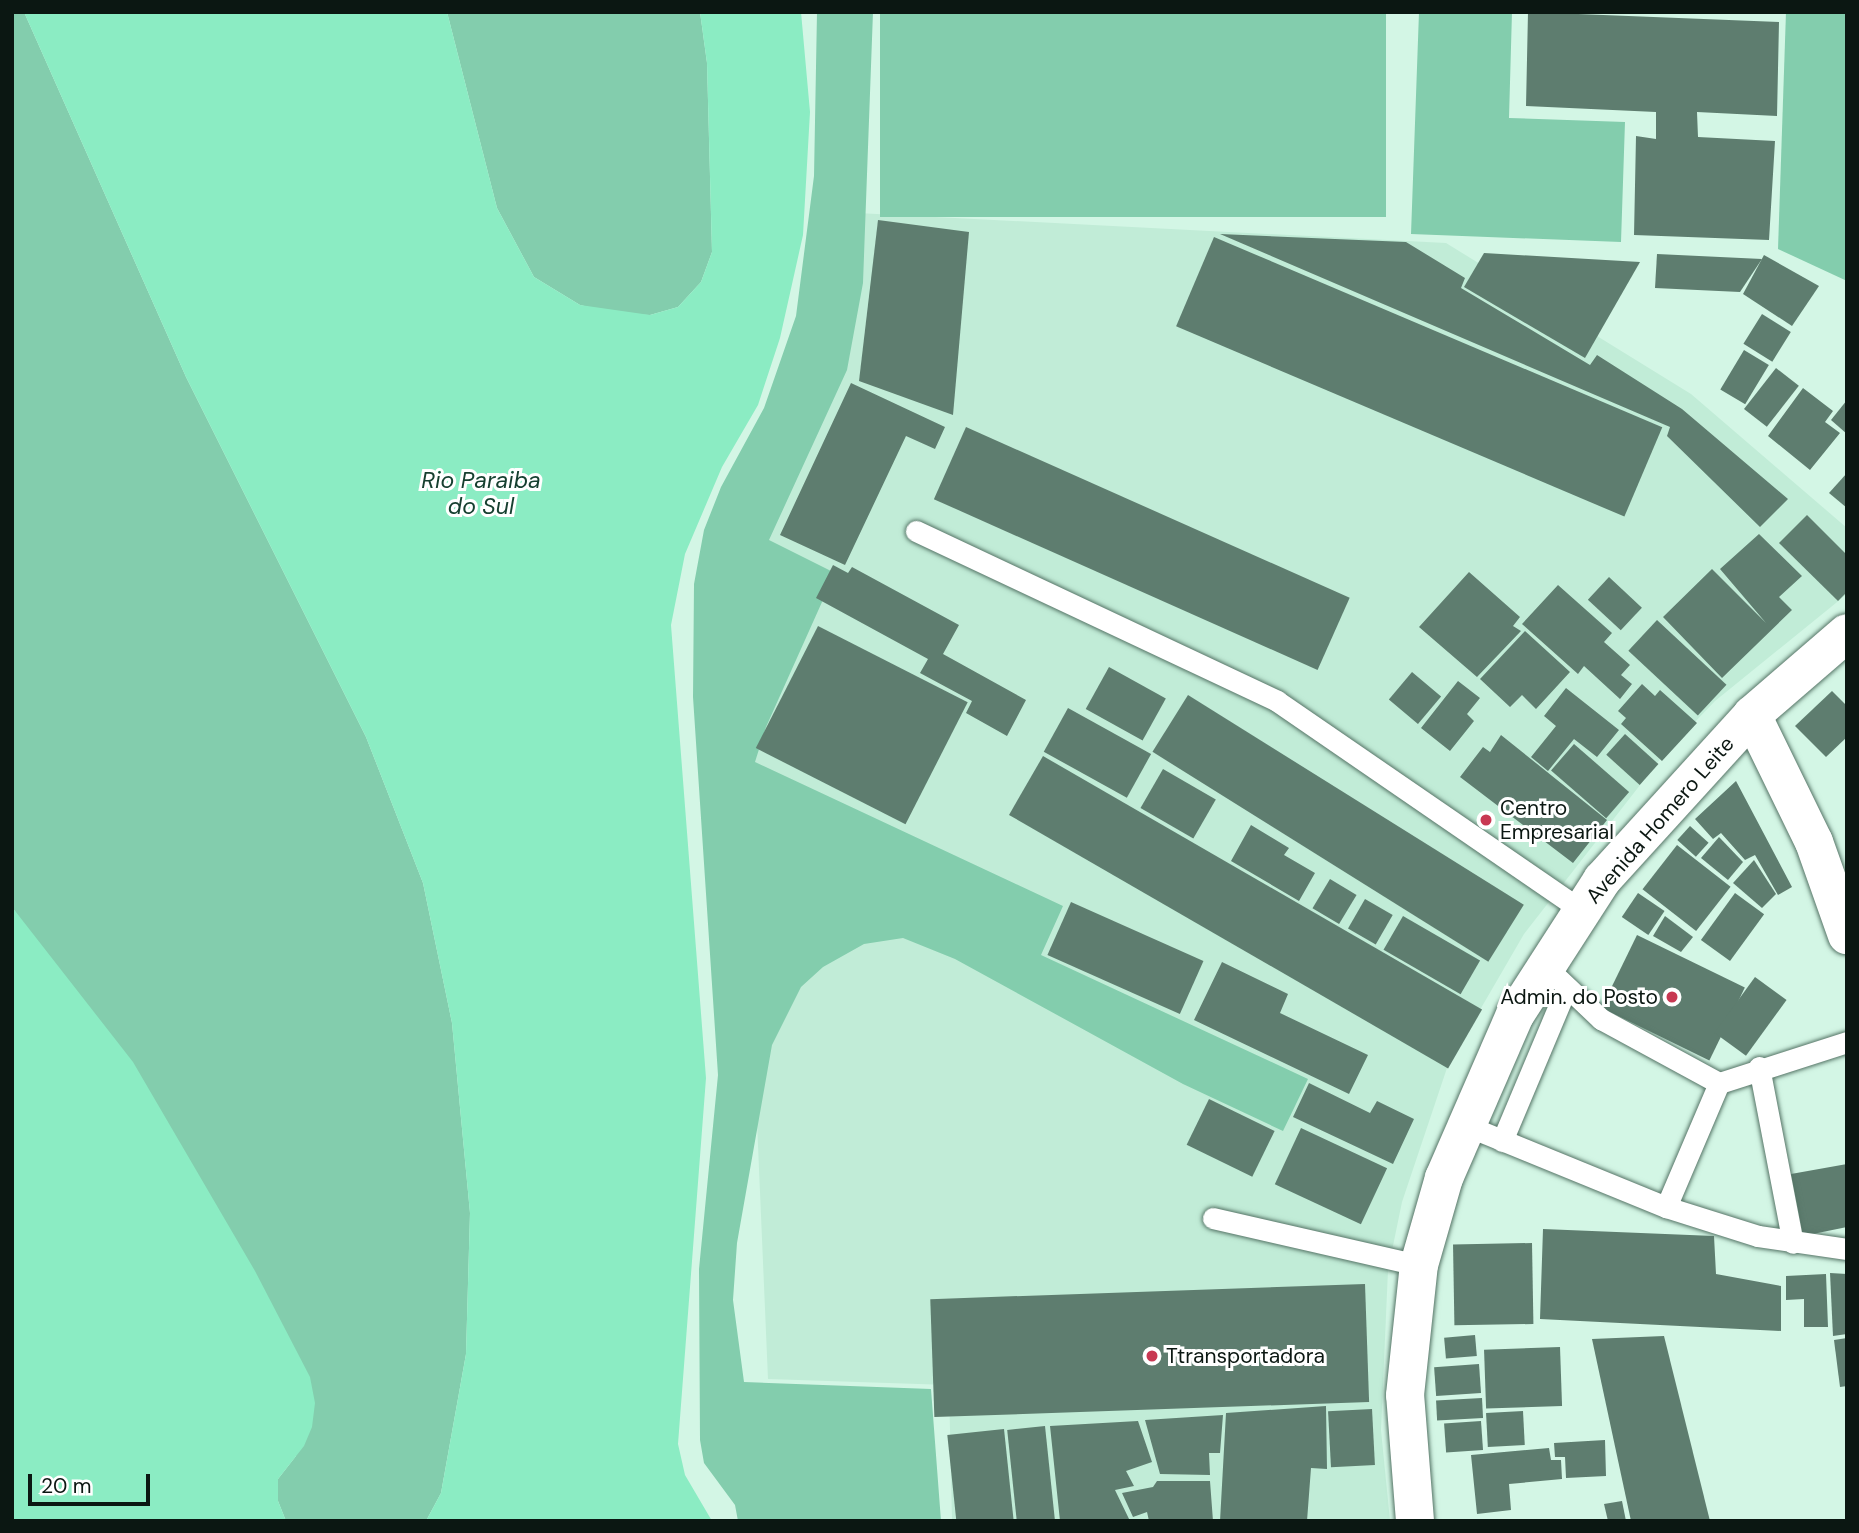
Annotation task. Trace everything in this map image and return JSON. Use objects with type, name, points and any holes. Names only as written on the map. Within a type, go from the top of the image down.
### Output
[{"type":"street","name":"Avenida Homero Leite","points":[[1415,1521],[1405,1395],[1419,1265],[1465,1125],[1515,1015],[1555,977],[1581,910],[1602,880],[1752,715],[1847,633]]},
{"type":"street","points":[[1752,715],[1814,842],[1847,935]]},
{"type":"lane","points":[[916,531],[1277,701],[1581,910]]},
{"type":"lane","points":[[1502,1141],[1555,977],[1601,1019],[1719,1083]]},
{"type":"lane","points":[[1666,1207],[1719,1083],[1759,1067],[1847,1042]]},
{"type":"lane","points":[[1759,1067],[1793,1243]]},
{"type":"lane","points":[[1465,1125],[1666,1207],[1793,1243],[1847,1249]]},
{"type":"lane","points":[[1213,1218],[1419,1265]]},
{"type":"shaded area","points":[[12,12],[24,12],[186,377],[366,737],[423,883],[452,1023],[470,1213],[466,1354],[441,1493],[426,1521],[286,1521],[278,1501],[278,1479],[296,1456],[35,941],[12,907]]},
{"type":"shaded area","points":[[447,12],[700,12],[707,63],[712,252],[701,282],[678,307],[650,315],[620,314],[580,305],[534,277],[497,208]]},
{"type":"shaded area","points":[[817,12],[873,12],[863,283],[847,370],[769,540],[835,573],[766,727],[755,762],[1063,906],[1041,955],[1308,1079],[1283,1131],[1183,1084],[955,959],[903,938],[864,944],[823,967],[801,987],[772,1045],[737,1243],[733,1300],[744,1382],[931,1389],[941,1521],[738,1521],[735,1505],[704,1463],[700,1440],[699,1269],[718,1075],[693,697],[694,584],[704,530],[721,487],[764,408],[796,316],[814,176]]},
{"type":"shaded area","points":[[880,12],[1386,12],[1386,217],[880,217]]},
{"type":"shaded area","points":[[1419,12],[1512,12],[1509,118],[1625,122],[1621,242],[1411,234]]},
{"type":"shaded area","points":[[1786,12],[1847,13],[1847,281],[1778,249]]},
{"type":"shaded area","points":[[857,213],[1446,243],[1691,394],[1847,528],[1847,594],[1715,701],[1665,753],[1524,934],[1448,1065],[1402,1202],[1388,1270],[1381,1430],[1390,1521],[952,1521],[949,1385],[768,1379],[740,725],[767,517]]},
{"type":"water","name":"Rio Paraiba do Sul","points":[[24,12],[447,12],[497,208],[534,277],[580,305],[650,315],[678,307],[701,282],[712,252],[707,63],[700,12],[801,12],[810,112],[803,235],[780,338],[758,405],[722,467],[685,554],[671,625],[706,1078],[678,1444],[685,1475],[712,1521],[426,1521],[441,1493],[466,1354],[470,1213],[452,1023],[423,883],[366,737],[186,377]]},
{"type":"water","points":[[12,907],[133,1062],[255,1271],[310,1377],[315,1403],[312,1427],[304,1446],[278,1479],[278,1501],[286,1521],[12,1521]]},
{"type":"building","points":[[1528,12],[1779,22],[1777,116],[1697,112],[1698,137],[1775,141],[1769,240],[1634,235],[1636,136],[1656,139],[1656,112],[1526,106]]},
{"type":"building","points":[[878,220],[969,232],[953,415],[859,381]]},
{"type":"building","points":[[1220,234],[1406,242],[1465,278],[1461,288],[1590,365],[1597,355],[1682,409],[1788,499],[1760,527],[1667,436],[1670,427]]},
{"type":"building","points":[[1214,237],[1662,427],[1624,517],[1176,326]]},
{"type":"building","points":[[1484,253],[1640,262],[1585,358],[1464,287]]},
{"type":"building","points":[[1657,254],[1762,259],[1740,292],[1655,288]]},
{"type":"building","points":[[1764,255],[1819,286],[1792,326],[1743,294]]},
{"type":"building","points":[[1762,314],[1791,332],[1772,362],[1743,344]]},
{"type":"building","points":[[1744,350],[1769,365],[1745,404],[1720,389]]},
{"type":"building","points":[[1776,368],[1799,386],[1767,427],[1744,409]]},
{"type":"building","points":[[851,383],[945,427],[935,449],[906,436],[845,565],[780,535]]},
{"type":"building","points":[[1803,388],[1833,411],[1825,422],[1840,433],[1810,470],[1768,436]]},
{"type":"building","points":[[1847,400],[1847,434],[1831,420]]},
{"type":"building","points":[[966,427],[1350,598],[1318,670],[934,499]]},
{"type":"building","points":[[1847,473],[1847,508],[1829,493]]},
{"type":"building","points":[[1807,515],[1847,555],[1847,592],[1838,601],[1779,543]]},
{"type":"building","points":[[1759,534],[1802,576],[1779,597],[1792,610],[1722,678],[1663,617],[1712,569],[1766,623],[1720,569]]},
{"type":"building","points":[[833,565],[848,573],[852,567],[959,625],[943,654],[1026,700],[1007,736],[966,713],[972,701],[920,673],[928,659],[816,598]]},
{"type":"building","points":[[1469,572],[1520,617],[1513,626],[1521,631],[1477,677],[1419,627]]},
{"type":"building","points":[[1609,577],[1642,608],[1621,630],[1588,600]]},
{"type":"building","points":[[1558,585],[1612,633],[1604,642],[1630,665],[1621,675],[1632,684],[1620,699],[1584,666],[1578,674],[1522,624]]},
{"type":"building","points":[[1657,620],[1726,685],[1698,716],[1628,651]]},
{"type":"building","points":[[818,626],[968,702],[905,824],[756,748]]},
{"type":"building","points":[[1525,631],[1570,672],[1536,709],[1522,695],[1510,707],[1480,679]]},
{"type":"building","points":[[1109,667],[1166,699],[1143,740],[1086,709]]},
{"type":"building","points":[[1412,672],[1441,696],[1418,724],[1389,700]]},
{"type":"building","points":[[1458,681],[1480,698],[1467,714],[1474,721],[1450,751],[1421,728]]},
{"type":"building","points":[[1642,684],[1655,696],[1660,690],[1697,723],[1662,761],[1621,724],[1626,718],[1618,711]]},
{"type":"building","points":[[1566,688],[1619,730],[1597,757],[1574,739],[1548,771],[1531,757],[1556,726],[1544,716]]},
{"type":"building","points":[[1832,691],[1847,706],[1847,737],[1826,757],[1795,726]]},
{"type":"building","points":[[1188,695],[1524,905],[1488,962],[1152,752]]},
{"type":"building","points":[[1068,708],[1151,754],[1127,798],[1044,752]]},
{"type":"building","points":[[1625,734],[1658,764],[1640,785],[1606,755]]},
{"type":"building","points":[[1501,735],[1607,820],[1573,863],[1460,777],[1483,747],[1490,752]]},
{"type":"building","points":[[1574,744],[1629,792],[1606,818],[1551,770]]},
{"type":"building","points":[[1043,756],[1482,1009],[1448,1068],[1009,815]]},
{"type":"building","points":[[1163,769],[1216,800],[1193,838],[1140,808]]},
{"type":"building","points":[[1736,781],[1792,887],[1778,895],[1755,855],[1745,860],[1721,833],[1713,839],[1695,819]]},
{"type":"building","points":[[1251,825],[1289,848],[1284,855],[1315,873],[1299,901],[1231,861]]},
{"type":"building","points":[[1690,826],[1709,843],[1696,857],[1677,840]]},
{"type":"building","points":[[1719,837],[1743,862],[1728,880],[1701,858]]},
{"type":"building","points":[[1677,845],[1731,887],[1696,931],[1643,889]]},
{"type":"building","points":[[1754,860],[1776,894],[1762,908],[1733,883]]},
{"type":"building","points":[[1330,879],[1357,895],[1339,924],[1312,908]]},
{"type":"building","points":[[1638,893],[1665,911],[1648,935],[1622,917]]},
{"type":"building","points":[[1735,893],[1764,914],[1730,961],[1701,940]]},
{"type":"building","points":[[1365,899],[1393,915],[1376,944],[1348,928]]},
{"type":"building","points":[[1071,902],[1203,961],[1180,1014],[1047,955]]},
{"type":"building","points":[[1403,916],[1480,960],[1461,994],[1384,950]]},
{"type":"building","points":[[1665,916],[1693,937],[1681,952],[1653,936]]},
{"type":"building","name":"Admin. do Posto","points":[[1637,935],[1745,988],[1709,1060],[1601,1008]]},
{"type":"building","points":[[1222,962],[1288,994],[1280,1013],[1368,1055],[1349,1094],[1194,1020]]},
{"type":"building","points":[[1755,977],[1787,1000],[1746,1056],[1714,1033]]},
{"type":"building","points":[[1309,1083],[1370,1113],[1377,1101],[1414,1119],[1393,1164],[1293,1117]]},
{"type":"building","points":[[1209,1099],[1275,1131],[1252,1177],[1187,1145]]},
{"type":"building","points":[[1301,1128],[1387,1168],[1361,1224],[1275,1184]]},
{"type":"building","points":[[1847,1164],[1847,1227],[1803,1236],[1791,1174]]},
{"type":"building","points":[[1543,1229],[1714,1236],[1716,1274],[1781,1286],[1781,1331],[1540,1319]]},
{"type":"building","points":[[1532,1243],[1533,1324],[1454,1325],[1453,1244]]},
{"type":"building","points":[[1830,1273],[1847,1274],[1847,1334],[1833,1336]]},
{"type":"building","points":[[1826,1274],[1828,1327],[1804,1327],[1804,1299],[1786,1300],[1786,1276]]},
{"type":"building","name":"Ttransportadora","points":[[1365,1284],[1369,1402],[934,1417],[930,1299]]},
{"type":"building","points":[[1475,1335],[1477,1356],[1446,1359],[1444,1338]]},
{"type":"building","points":[[1664,1336],[1710,1521],[1631,1521],[1592,1339]]},
{"type":"building","points":[[1847,1338],[1847,1386],[1840,1387],[1834,1340]]},
{"type":"building","points":[[1560,1347],[1562,1406],[1486,1409],[1484,1350]]},
{"type":"building","points":[[1479,1364],[1481,1393],[1436,1396],[1434,1367]]},
{"type":"building","points":[[1482,1398],[1483,1418],[1437,1420],[1436,1400]]},
{"type":"building","points":[[1326,1406],[1327,1469],[1311,1468],[1307,1521],[1220,1521],[1226,1413]]},
{"type":"building","points":[[1372,1409],[1375,1465],[1331,1467],[1328,1411]]},
{"type":"building","points":[[1523,1411],[1525,1445],[1488,1447],[1486,1413]]},
{"type":"building","points":[[1223,1415],[1220,1453],[1209,1453],[1210,1475],[1160,1474],[1145,1420]]},
{"type":"building","points":[[1138,1421],[1152,1462],[1126,1471],[1134,1486],[1115,1490],[1130,1521],[1060,1521],[1050,1426]]},
{"type":"building","points":[[1481,1421],[1483,1450],[1446,1453],[1444,1424]]},
{"type":"building","points":[[1045,1426],[1055,1521],[1017,1521],[1007,1430]]},
{"type":"building","points":[[1004,1429],[1014,1521],[956,1521],[947,1435]]},
{"type":"building","points":[[1605,1440],[1606,1476],[1566,1478],[1565,1457],[1555,1457],[1554,1443]]},
{"type":"building","points":[[1549,1448],[1551,1460],[1561,1460],[1562,1479],[1509,1484],[1511,1510],[1477,1514],[1471,1455]]},
{"type":"building","points":[[1157,1481],[1210,1481],[1213,1521],[1149,1521],[1147,1512],[1133,1517],[1122,1493],[1153,1487]]},
{"type":"building","points":[[1622,1501],[1626,1521],[1608,1521],[1604,1504]]},
{"type":"place","name":"Centro Empresarial","points":[[1486,820]]},
{"type":"place","name":"Admin. do Posto","points":[[1672,997]]},
{"type":"place","name":"Ttransportadora","points":[[1152,1356]]}]
